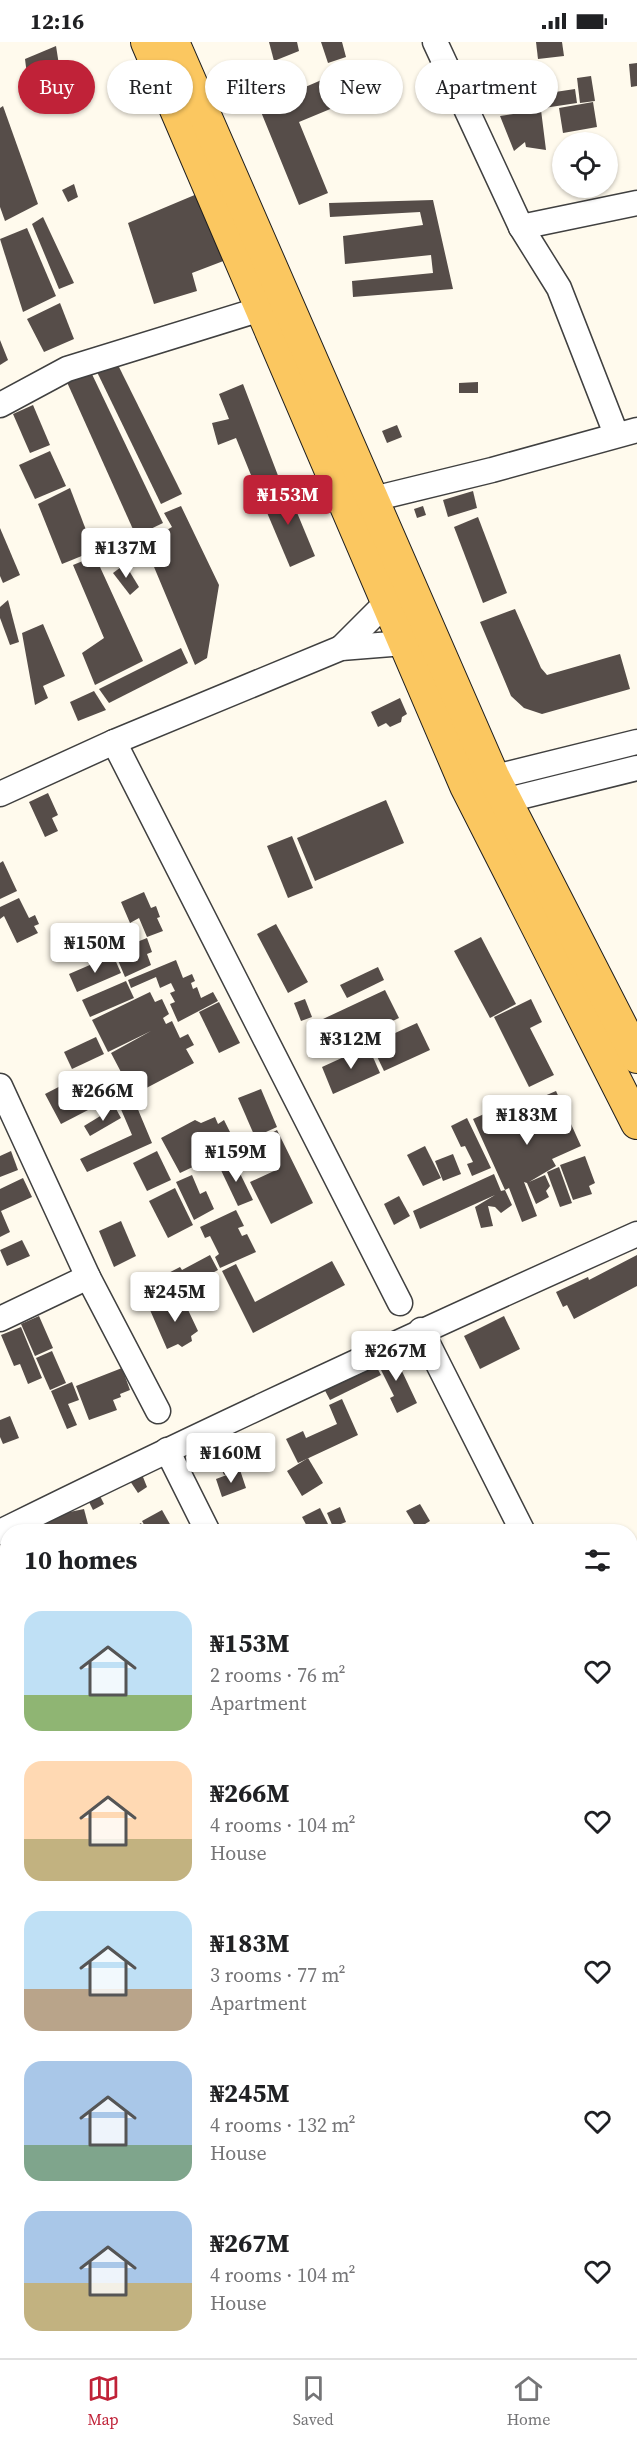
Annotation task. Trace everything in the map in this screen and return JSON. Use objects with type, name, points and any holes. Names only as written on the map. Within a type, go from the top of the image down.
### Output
[{"type":"main road","points":[[147,42],[404,642],[485,793],[637,1057]]},
{"type":"main road","points":[[173,42],[373,499],[485,793],[637,1123]]},
{"type":"street","points":[[373,499],[492,470],[627,432],[559,288],[521,228],[435,42]]},
{"type":"street","points":[[521,228],[637,203]]},
{"type":"street","points":[[0,405],[68,369],[261,309]]},
{"type":"street","points":[[341,648],[388,601]]},
{"type":"street","points":[[0,794],[114,742],[341,648],[404,642]]},
{"type":"street","points":[[114,742],[400,1303]]},
{"type":"street","points":[[485,793],[637,742]]},
{"type":"street","points":[[485,793],[637,768]]},
{"type":"street","points":[[0,1086],[88,1276],[158,1411]]},
{"type":"street","points":[[16,1524],[166,1450],[422,1330],[637,1234]]},
{"type":"street","points":[[0,1319],[88,1276]]},
{"type":"street","points":[[422,1330],[519,1524]]},
{"type":"street","points":[[166,1450],[204,1524]]},
{"type":"building","points":[[269,42],[297,42],[299,51],[274,60]]},
{"type":"building","points":[[321,42],[342,42],[346,57],[327,60]]},
{"type":"building","points":[[536,42],[562,42],[564,56],[538,59]]},
{"type":"building","points":[[56,46],[58,60],[25,59]]},
{"type":"building","points":[[637,63],[637,86],[631,87],[629,64]]},
{"type":"building","points":[[591,76],[595,101],[580,103],[577,78]]},
{"type":"building","points":[[319,81],[319,114],[299,122],[328,193],[299,205],[262,114],[307,114],[307,86]]},
{"type":"building","points":[[575,89],[577,103],[558,106],[558,92]]},
{"type":"building","points":[[593,102],[597,127],[563,132],[559,108]]},
{"type":"building","points":[[3,106],[38,204],[5,221],[0,207],[0,108]]},
{"type":"building","points":[[542,114],[546,150],[526,147],[525,142],[514,151],[500,116]]},
{"type":"building","points":[[74,184],[78,197],[68,202],[62,190]]},
{"type":"building","points":[[197,194],[226,260],[192,273],[197,291],[154,304],[128,223]]},
{"type":"building","points":[[433,200],[453,289],[353,297],[352,281],[433,273],[431,255],[345,264],[343,236],[423,225],[420,212],[330,217],[329,203]]},
{"type":"building","points":[[43,217],[74,283],[59,289],[32,224]]},
{"type":"building","points":[[27,228],[56,296],[23,312],[0,239]]},
{"type":"building","points":[[60,303],[74,339],[44,352],[27,319]]},
{"type":"building","points":[[0,340],[8,360],[0,365]]},
{"type":"building","points":[[118,365],[182,494],[161,504],[97,372]]},
{"type":"building","points":[[90,370],[163,523],[136,536],[66,380]]},
{"type":"building","points":[[478,382],[478,393],[459,393],[459,383]]},
{"type":"building","points":[[243,384],[282,486],[259,495],[236,438],[218,445],[212,423],[229,419],[219,394]]},
{"type":"building","points":[[33,405],[50,445],[30,453],[13,414]]},
{"type":"building","points":[[397,425],[402,437],[387,443],[382,431]]},
{"type":"building","points":[[50,451],[66,486],[35,499],[19,465]]},
{"type":"building","points":[[286,486],[315,556],[290,567],[260,496]]},
{"type":"building","points":[[70,488],[94,551],[62,564],[38,504]]},
{"type":"building","points":[[473,491],[477,508],[448,517],[443,500]]},
{"type":"building","points":[[181,506],[219,585],[207,658],[195,665],[144,543],[172,527],[164,513]]},
{"type":"building","points":[[423,506],[426,515],[417,518],[414,509]]},
{"type":"building","points":[[478,517],[507,593],[483,603],[454,527]]},
{"type":"building","points":[[0,528],[20,575],[3,583],[0,576]]},
{"type":"building","points":[[95,556],[143,661],[95,685],[82,653],[104,638],[73,565]]},
{"type":"building","points":[[125,564],[139,587],[130,595],[113,573]]},
{"type":"building","points":[[8,600],[19,642],[10,645],[0,618],[0,607]]},
{"type":"building","points":[[515,609],[541,668],[547,675],[620,654],[630,689],[542,714],[524,708],[511,696],[480,622]]},
{"type":"building","points":[[43,624],[65,676],[43,686],[48,698],[35,705],[22,633]]},
{"type":"building","points":[[181,648],[188,663],[109,703],[99,689]]},
{"type":"building","points":[[94,691],[106,710],[78,721],[70,702]]},
{"type":"building","points":[[400,698],[407,714],[402,717],[401,722],[390,727],[386,723],[378,727],[371,712]]},
{"type":"building","points":[[48,793],[58,815],[52,818],[58,831],[45,837],[29,802]]},
{"type":"building","points":[[386,800],[404,843],[315,881],[297,838]]},
{"type":"building","points":[[292,836],[313,888],[288,898],[267,846]]},
{"type":"building","points":[[3,861],[17,891],[0,899],[0,863]]},
{"type":"building","points":[[144,892],[151,908],[156,906],[160,917],[157,918],[163,931],[147,937],[139,918],[130,923],[121,902]]},
{"type":"building","points":[[19,898],[29,918],[35,915],[39,924],[34,926],[38,933],[17,943],[4,916],[0,919],[0,907]]},
{"type":"building","points":[[276,924],[308,982],[288,993],[257,934]]},
{"type":"building","points":[[481,937],[516,1004],[490,1018],[454,951]]},
{"type":"building","points":[[147,938],[152,952],[147,954],[151,965],[125,977],[114,951]]},
{"type":"building","points":[[113,955],[121,973],[77,992],[69,974]]},
{"type":"building","points":[[176,960],[183,978],[192,974],[195,981],[191,983],[193,989],[197,987],[201,998],[213,992],[218,1001],[178,1022],[170,1004],[175,1002],[170,993],[175,991],[171,983],[160,988],[156,977],[131,988],[128,980]]},
{"type":"building","points":[[378,967],[384,980],[347,998],[340,985]]},
{"type":"building","points":[[126,981],[134,998],[90,1017],[82,1000]]},
{"type":"building","points":[[385,990],[399,1018],[336,1048],[323,1019]]},
{"type":"building","points":[[150,992],[155,1002],[162,999],[169,1014],[163,1018],[166,1024],[172,1021],[180,1038],[188,1034],[194,1045],[186,1049],[194,1063],[133,1095],[111,1053],[151,1031],[108,1052],[92,1020]]},
{"type":"building","points":[[305,999],[312,1017],[301,1021],[294,1003]]},
{"type":"building","points":[[531,999],[542,1022],[530,1028],[554,1075],[529,1087],[494,1017]]},
{"type":"building","points":[[219,1002],[240,1043],[219,1053],[199,1012]]},
{"type":"building","points":[[417,1023],[430,1050],[384,1071],[371,1044]]},
{"type":"building","points":[[96,1037],[104,1054],[72,1069],[64,1052]]},
{"type":"building","points":[[368,1046],[380,1073],[333,1094],[322,1067]]},
{"type":"building","points":[[74,1079],[90,1109],[61,1124],[45,1094]]},
{"type":"building","points":[[261,1089],[277,1127],[255,1137],[238,1098]]},
{"type":"building","points":[[556,1091],[581,1146],[552,1159],[556,1166],[529,1182],[545,1175],[550,1186],[546,1191],[549,1197],[536,1204],[527,1183],[524,1182],[537,1216],[522,1222],[509,1188],[505,1190],[473,1119],[524,1096],[528,1103]]},
{"type":"building","points":[[134,1100],[152,1143],[87,1172],[80,1159],[132,1135],[120,1107]]},
{"type":"building","points":[[115,1107],[121,1118],[90,1136],[84,1126]]},
{"type":"building","points":[[215,1117],[218,1124],[224,1120],[231,1134],[225,1136],[231,1149],[180,1173],[161,1138],[195,1120],[201,1123]]},
{"type":"building","points":[[467,1118],[491,1168],[472,1176],[467,1164],[473,1162],[465,1146],[461,1147],[451,1126]]},
{"type":"building","points":[[277,1130],[313,1203],[271,1224],[250,1182],[274,1171],[259,1140]]},
{"type":"building","points":[[425,1146],[441,1178],[423,1186],[407,1155]]},
{"type":"building","points":[[11,1151],[18,1170],[0,1177],[0,1156]]},
{"type":"building","points":[[157,1151],[171,1180],[147,1191],[133,1163]]},
{"type":"building","points":[[453,1154],[461,1174],[443,1181],[435,1161]]},
{"type":"building","points":[[585,1156],[595,1183],[589,1186],[592,1194],[573,1200],[560,1165]]},
{"type":"building","points":[[233,1159],[253,1200],[238,1206],[219,1166]]},
{"type":"building","points":[[559,1167],[572,1203],[560,1207],[547,1172]]},
{"type":"building","points":[[494,1174],[501,1191],[505,1190],[512,1205],[501,1213],[495,1207],[488,1206],[493,1226],[481,1228],[475,1207],[495,1195],[420,1229],[413,1211]]},
{"type":"building","points":[[192,1175],[200,1194],[206,1191],[214,1209],[194,1220],[176,1182]]},
{"type":"building","points":[[23,1178],[32,1197],[1,1211],[10,1232],[0,1237],[0,1189]]},
{"type":"building","points":[[175,1188],[193,1225],[168,1238],[149,1201]]},
{"type":"building","points":[[399,1196],[410,1216],[394,1225],[384,1204]]},
{"type":"building","points":[[236,1210],[244,1226],[238,1228],[242,1236],[247,1234],[256,1252],[220,1268],[215,1257],[219,1254],[210,1236],[205,1238],[200,1227]]},
{"type":"building","points":[[121,1221],[136,1256],[114,1267],[99,1231]]},
{"type":"building","points":[[22,1240],[30,1256],[7,1266],[0,1250]]},
{"type":"building","points":[[210,1255],[218,1270],[144,1309],[136,1295],[149,1288],[147,1284],[180,1267],[182,1270]]},
{"type":"building","points":[[637,1255],[637,1286],[574,1319],[567,1305],[563,1307],[556,1292],[588,1277],[589,1280]]},
{"type":"building","points":[[332,1261],[345,1285],[253,1333],[222,1271],[236,1264],[255,1302]]},
{"type":"building","points":[[181,1295],[198,1331],[191,1336],[192,1341],[182,1347],[178,1344],[167,1349],[150,1310]]},
{"type":"building","points":[[39,1316],[53,1348],[35,1356],[21,1324]]},
{"type":"building","points":[[504,1316],[520,1349],[480,1369],[464,1336]]},
{"type":"building","points":[[21,1327],[42,1378],[28,1384],[20,1364],[14,1366],[1,1335]]},
{"type":"building","points":[[392,1350],[417,1403],[397,1413],[390,1398],[394,1396],[375,1358]]},
{"type":"building","points":[[52,1351],[66,1383],[50,1390],[36,1358]]},
{"type":"building","points":[[373,1360],[381,1375],[330,1400],[322,1385]]},
{"type":"building","points":[[122,1368],[130,1390],[113,1400],[117,1410],[89,1420],[76,1386]]},
{"type":"building","points":[[72,1382],[79,1400],[68,1404],[77,1425],[67,1429],[51,1391]]},
{"type":"building","points":[[342,1399],[358,1435],[298,1463],[286,1439],[303,1431],[306,1438],[337,1424],[329,1405]]},
{"type":"building","points":[[10,1416],[19,1438],[3,1444],[0,1437],[0,1420]]},
{"type":"building","points":[[224,1433],[228,1441],[238,1437],[243,1447],[232,1451],[240,1468],[224,1475],[209,1440]]},
{"type":"building","points":[[308,1458],[323,1483],[302,1496],[287,1471]]},
{"type":"building","points":[[240,1470],[246,1488],[222,1497],[216,1479]]},
{"type":"building","points":[[141,1472],[147,1487],[138,1493],[130,1481]]},
{"type":"building","points":[[99,1494],[104,1504],[93,1510],[88,1500]]},
{"type":"building","points":[[420,1504],[430,1521],[425,1524],[414,1524],[406,1511]]},
{"type":"building","points":[[340,1507],[346,1522],[332,1524],[327,1513]]},
{"type":"building","points":[[320,1508],[328,1524],[306,1524],[302,1517]]},
{"type":"building","points":[[84,1509],[88,1524],[42,1524],[55,1515]]},
{"type":"building","points":[[162,1510],[170,1524],[144,1524],[142,1521]]}]
